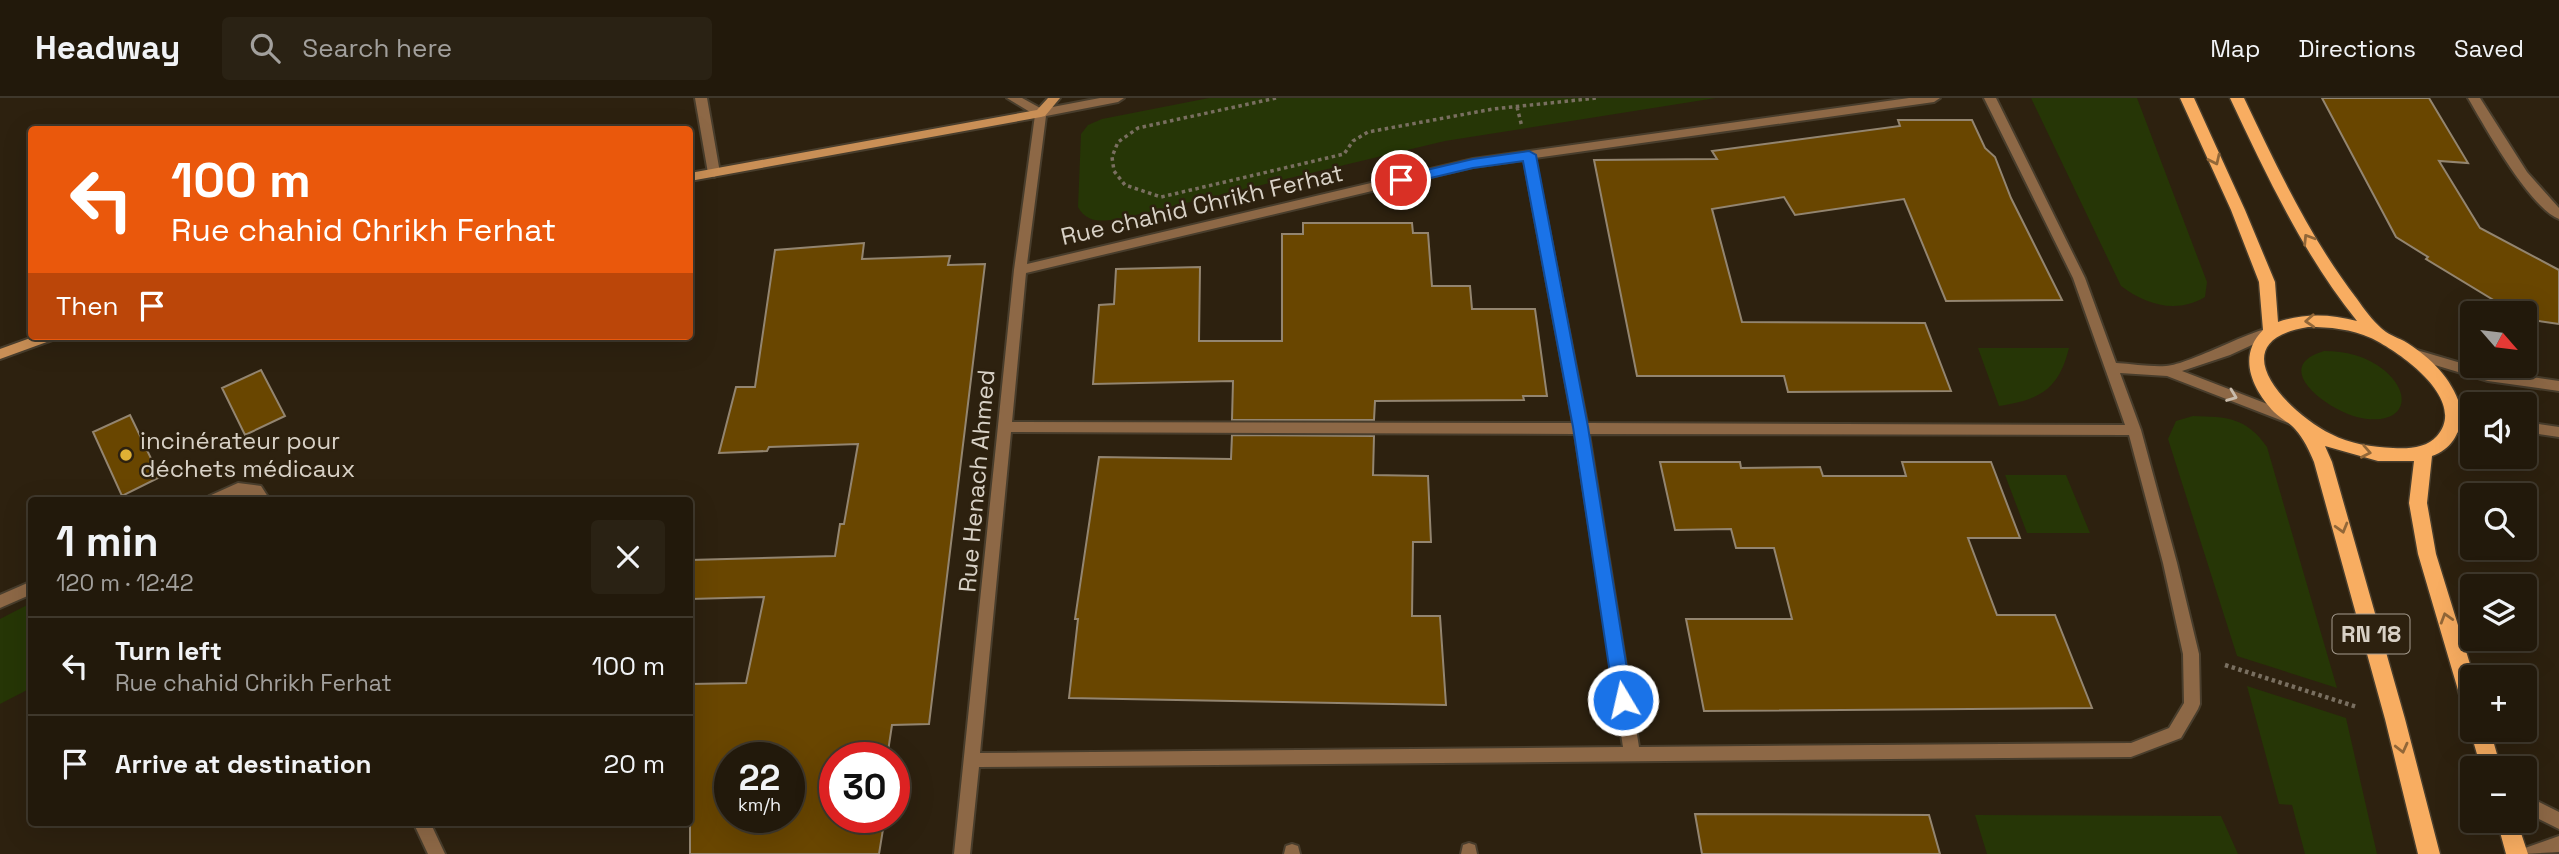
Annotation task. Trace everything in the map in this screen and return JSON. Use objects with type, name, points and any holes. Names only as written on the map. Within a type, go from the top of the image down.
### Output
[{"type":"main road","points":[[693,176],[1041,113],[1054,98]]},
{"type":"main road","points":[[2187,98],[2238,210],[2267,282],[2271,331]]},
{"type":"main road","points":[[2237,98],[2290,210],[2336,284],[2376,334]]},
{"type":"main road","points":[[2317,320],[2352,326],[2376,334],[2410,353],[2427,367],[2445,390],[2452,414],[2451,428],[2437,446],[2424,452],[2396,456],[2362,452],[2328,440],[2297,422],[2270,396],[2256,367],[2260,342],[2271,331],[2286,324],[2317,320]]},
{"type":"main road","points":[[0,354],[39,340]]},
{"type":"main road","name":"RN 18","points":[[2297,422],[2312,437],[2323,462],[2395,719],[2429,854]]},
{"type":"main road","name":"RN 18","points":[[2424,452],[2418,503],[2427,554],[2460,665]]},
{"type":"main road","points":[[2511,833],[2517,854]]},
{"type":"street","points":[[701,98],[714,173]]},
{"type":"street","points":[[1013,98],[1041,113],[1118,98]]},
{"type":"street","name":"Rue chahid Chrikh Ferhat","points":[[1020,270],[1473,163],[1934,98]]},
{"type":"street","points":[[973,760],[2131,750],[2175,733],[2192,704],[2191,654],[2134,430],[2114,368],[2079,278],[1990,98]]},
{"type":"street","points":[[2474,98],[2496,136],[2543,202],[2559,215]]},
{"type":"street","name":"Rue Henach Ahmed","points":[[962,854],[1020,270],[1041,113]]},
{"type":"street","points":[[1529,155],[1581,427],[1632,754]]},
{"type":"street","points":[[2168,371],[2225,352],[2271,331]]},
{"type":"street","points":[[2410,353],[2488,376],[2559,386]]},
{"type":"street","points":[[2114,368],[2168,371],[2297,422]]},
{"type":"street","points":[[1006,427],[2134,430]]},
{"type":"street","points":[[2451,428],[2460,428]]},
{"type":"street","points":[[2537,429],[2559,432]]},
{"type":"street","points":[[221,497],[238,489],[256,491],[260,497]]},
{"type":"street","points":[[0,602],[28,589]]},
{"type":"street","points":[[2537,809],[2559,821]]},
{"type":"street","points":[[423,826],[437,854]]},
{"type":"street","points":[[2531,854],[2559,844]]},
{"type":"path","points":[[1276,98],[1138,128],[1118,142],[1112,157],[1114,171],[1125,185],[1161,197],[1344,154],[1353,141],[1368,132],[1493,109],[1597,98]]},
{"type":"path","points":[[2237,669],[2320,695]]},
{"type":"green space","points":[[1209,98],[1716,98],[1445,141],[1119,219],[1096,220],[1082,212],[1078,207],[1081,134],[1088,125],[1102,119]]},
{"type":"green space","points":[[2031,98],[2137,98],[2207,282],[2205,297],[2184,305],[2162,305],[2141,298],[2121,286]]},
{"type":"green space","points":[[1978,348],[2069,348],[2060,374],[2046,390],[2026,400],[1999,406]]},
{"type":"green space","points":[[2324,351],[2356,355],[2384,370],[2399,388],[2401,405],[2397,411],[2380,419],[2367,419],[2339,410],[2324,401],[2312,391],[2301,369],[2308,359]]},
{"type":"green space","points":[[2193,416],[2226,418],[2243,424],[2267,447],[2337,688],[2237,656],[2168,439],[2176,421]]},
{"type":"green space","points":[[2005,475],[2066,475],[2090,533],[2027,533]]},
{"type":"green space","points":[[28,605],[28,690],[0,704],[0,619]]},
{"type":"green space","points":[[2247,686],[2346,718],[2377,854],[2305,854],[2292,805],[2279,804]]},
{"type":"green space","points":[[1975,815],[2221,816],[2238,854],[1987,854]]},
{"type":"building","points":[[2322,98],[2429,98],[2468,163],[2439,161],[2480,228],[2559,270],[2559,324],[2538,321],[2538,301],[2495,301],[2426,259],[2428,257],[2396,237]]},
{"type":"building","points":[[1898,120],[1972,120],[1985,148],[1995,157],[2011,198],[2062,300],[1946,301],[1904,199],[1795,215],[1784,197],[1712,209],[1742,322],[1925,323],[1951,391],[1788,392],[1784,376],[1637,376],[1594,160],[1717,159],[1712,151],[1900,126]]},
{"type":"building","points":[[1303,223],[1412,223],[1413,233],[1428,233],[1432,286],[1470,286],[1472,309],[1535,309],[1547,396],[1523,396],[1524,400],[1375,401],[1374,420],[1232,420],[1233,381],[1093,384],[1099,305],[1114,304],[1116,269],[1200,267],[1199,341],[1282,341],[1282,234],[1303,234]]},
{"type":"building","points":[[864,243],[862,259],[950,256],[948,265],[985,264],[929,724],[892,725],[889,742],[819,742],[819,833],[882,833],[879,854],[690,854],[690,826],[693,826],[693,684],[746,683],[764,597],[693,599],[693,560],[835,556],[840,524],[844,524],[858,444],[769,447],[767,451],[719,453],[736,387],[755,387],[775,250]]},
{"type":"building","points":[[261,370],[285,416],[245,435],[222,388]]},
{"type":"building","name":"incinérateur pour déchets médicaux","points":[[130,415],[160,477],[122,496],[93,432]]},
{"type":"building","points":[[1232,435],[1374,436],[1373,475],[1428,476],[1431,542],[1413,542],[1412,616],[1440,616],[1446,705],[1069,698],[1078,619],[1075,619],[1099,457],[1231,459]]},
{"type":"building","points":[[1660,462],[1740,462],[1741,468],[1820,467],[1823,476],[1906,476],[1902,462],[1991,462],[2020,538],[1968,538],[1997,615],[2055,615],[2092,708],[1704,711],[1686,619],[1792,619],[1774,548],[1736,548],[1731,529],[1675,530]]},
{"type":"building","points":[[1695,814],[1929,815],[1940,854],[1702,854]]},
{"type":"place","name":"incinérateur pour déchets médicaux","points":[[126,455]]},
{"type":"route","points":[[1401,180],[1473,163],[1529,155],[1581,427],[1623,700]]}]
